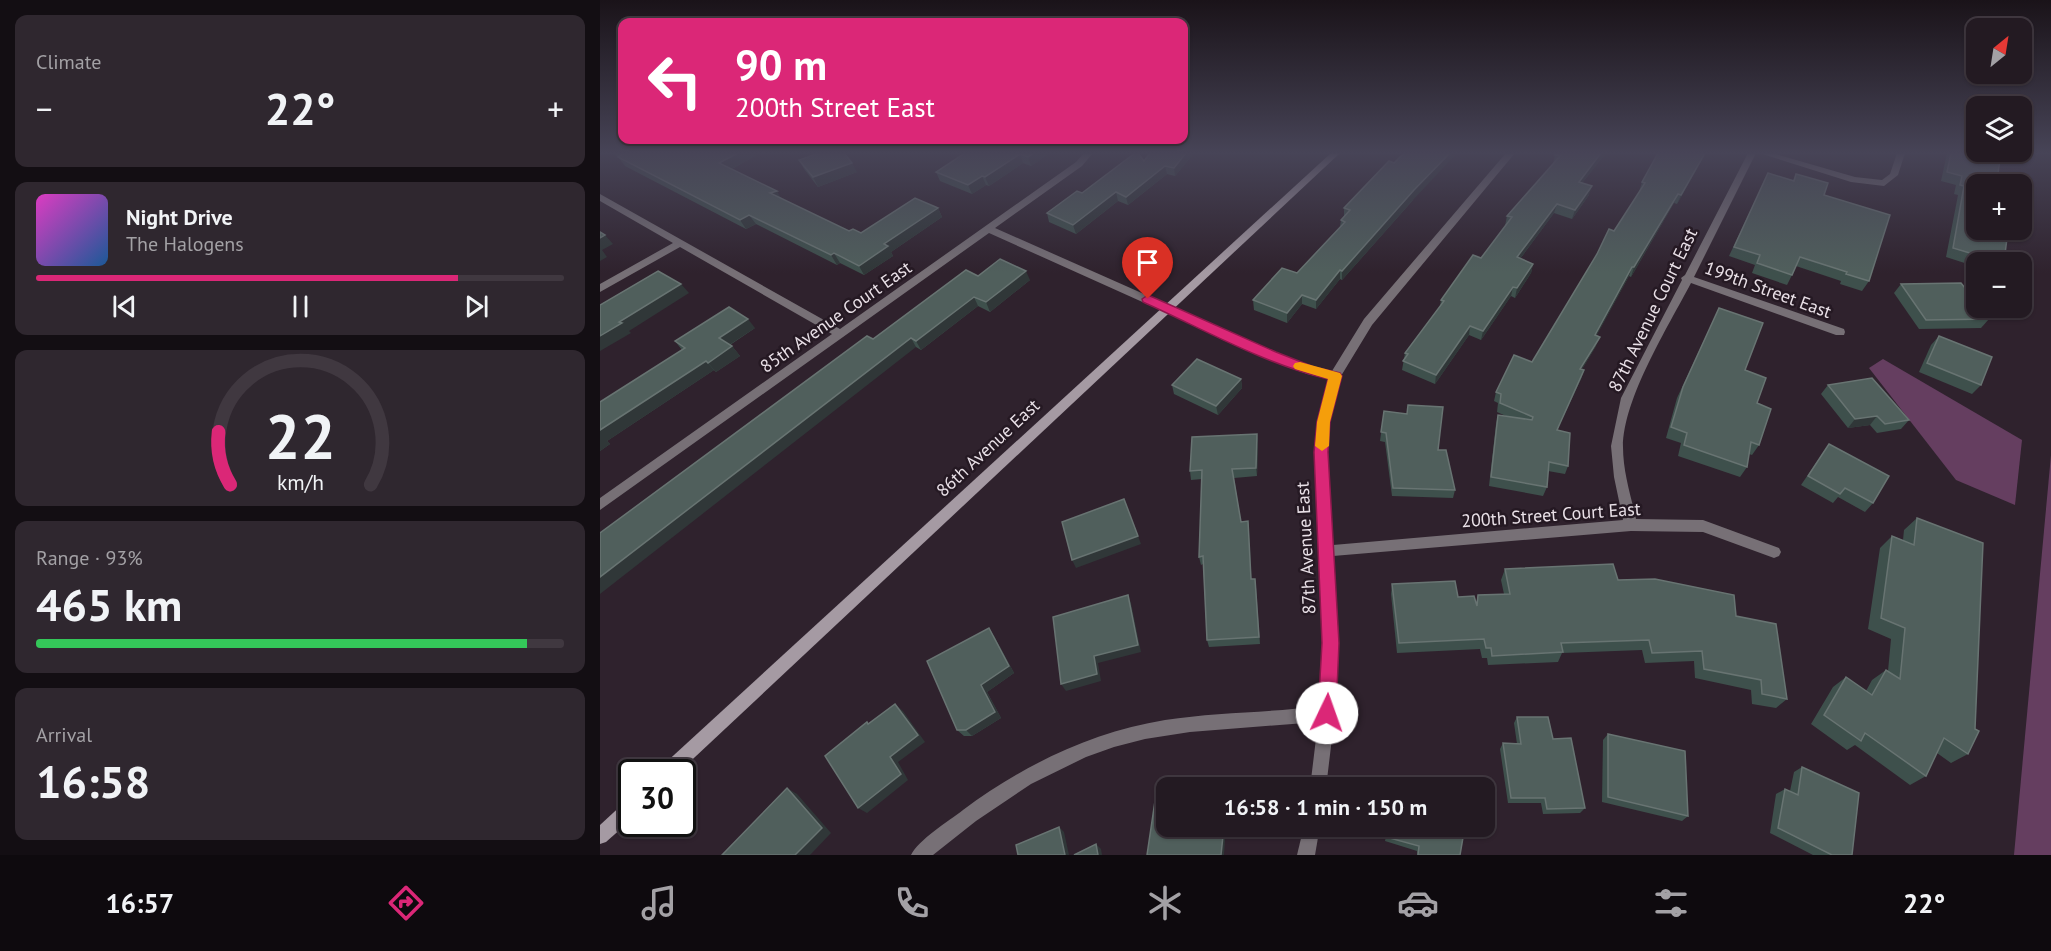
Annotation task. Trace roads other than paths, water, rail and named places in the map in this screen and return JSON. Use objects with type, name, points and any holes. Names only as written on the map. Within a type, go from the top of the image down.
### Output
[{"type":"street","name":"85th Avenue Court East","points":[[600,505],[1039,193]]},
{"type":"street","name":"86th Avenue East","points":[[682,759],[1292,193]]},
{"type":"street","name":"87th Avenue East","points":[[1319,777],[1327,713],[1331,643],[1321,452],[1324,422],[1335,376],[1368,322],[1477,193]]},
{"type":"street","name":"87th Avenue Court East","points":[[1631,525],[1620,477],[1617,446],[1620,424],[1630,390],[1731,193]]},
{"type":"street","points":[[600,197],[841,334]]},
{"type":"street","points":[[989,229],[1271,355],[1311,371],[1335,376]]},
{"type":"street","points":[[600,289],[680,243]]},
{"type":"street","name":"199th Street East","points":[[1686,278],[1840,333]]},
{"type":"street","name":"200th Street Court East","points":[[1326,551],[1631,525],[1703,526],[1774,552]]},
{"type":"street","points":[[920,855],[956,824],[1029,776],[1094,747],[1144,731],[1184,725],[1280,720],[1327,713]]},
{"type":"street","points":[[600,836],[618,820]]},
{"type":"street","points":[[1306,855],[1310,837]]}]
